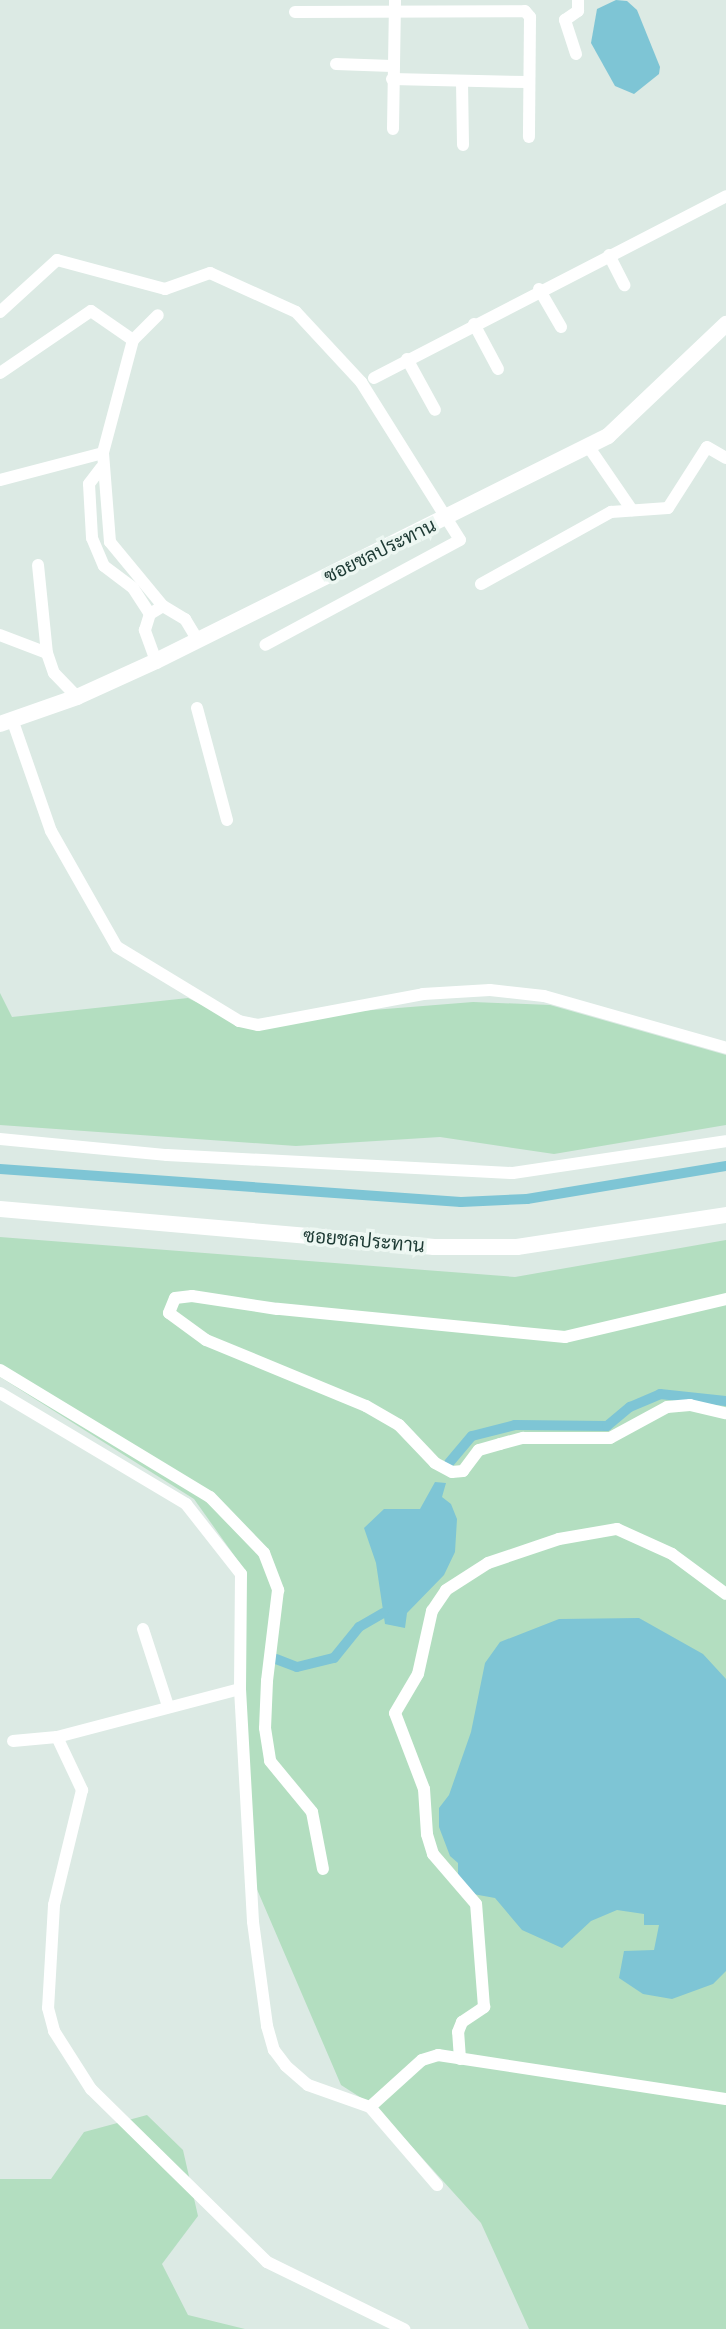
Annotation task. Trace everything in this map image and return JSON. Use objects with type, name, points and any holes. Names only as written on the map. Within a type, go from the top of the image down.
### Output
[{"type":"street","points":[[576,54],[565,20],[578,11],[578,0]]},
{"type":"street","points":[[393,129],[395,5]]},
{"type":"street","points":[[295,12],[395,5],[525,11],[530,17],[529,137]]},
{"type":"street","points":[[337,64],[462,81],[529,82]]},
{"type":"street","points":[[462,81],[463,145]]},
{"type":"street","points":[[374,378],[539,289],[726,196]]},
{"type":"street","points":[[609,255],[624,285]]},
{"type":"street","points":[[0,312],[57,260],[165,289],[210,273],[296,312],[361,382],[460,540],[265,645]]},
{"type":"street","points":[[539,289],[561,327]]},
{"type":"street","points":[[0,373],[92,311],[133,340]]},
{"type":"street","points":[[158,315],[133,340],[101,468],[110,542],[163,606],[173,608],[185,619],[197,639]]},
{"type":"street","points":[[474,324],[498,369]]},
{"type":"street","name":"ซอยชลประทาน","points":[[6,723],[77,698],[156,661],[449,519],[608,436],[726,324]]},
{"type":"street","points":[[407,359],[435,410]]},
{"type":"street","points":[[588,446],[632,510]]},
{"type":"street","points":[[481,584],[611,512],[668,508],[707,447],[726,458]]},
{"type":"street","points":[[0,480],[103,453]]},
{"type":"street","points":[[101,468],[89,484],[88,505],[97,554],[106,568],[133,588],[150,614]]},
{"type":"street","points":[[38,565],[47,653],[54,673],[77,698]]},
{"type":"street","points":[[156,661],[145,630],[150,614],[163,606]]},
{"type":"street","points":[[0,635],[47,653]]},
{"type":"street","points":[[197,708],[227,820]]},
{"type":"street","points":[[6,723],[51,831],[117,947],[239,1021],[258,1025],[423,994],[490,990],[544,996],[726,1048]]},
{"type":"street","points":[[0,1139],[167,1156],[513,1173],[726,1141]]},
{"type":"street","name":"ซอยชลประทาน","points":[[0,1209],[434,1247],[517,1247],[726,1215]]},
{"type":"street","points":[[726,1299],[565,1337],[277,1309],[192,1296],[174,1298],[169,1313],[206,1340],[366,1406],[399,1426],[435,1463],[452,1472],[463,1471],[479,1450],[523,1438],[610,1438],[667,1407],[690,1405],[726,1413]]},
{"type":"street","points":[[0,1370],[211,1496],[264,1553],[278,1590],[267,1681],[265,1728],[270,1761],[312,1812],[323,1869]]},
{"type":"street","points":[[0,1394],[186,1504],[211,1531],[241,1574],[240,1689],[253,1922],[274,2050],[308,2085],[370,2107],[438,2185]]},
{"type":"street","points":[[460,2059],[458,2032],[462,2022],[484,2007],[476,1904],[433,1854],[427,1834],[424,1789],[395,1713],[418,1674],[432,1611],[446,1590],[488,1563],[559,1539],[617,1529],[672,1554],[726,1594]]},
{"type":"street","points":[[143,1629],[169,1706]]},
{"type":"street","points":[[13,1741],[57,1737],[240,1689]]},
{"type":"street","points":[[57,1737],[82,1790],[54,1905],[48,2008],[54,2031],[91,2090],[267,2262],[404,2329]]},
{"type":"street","points":[[370,2107],[422,2060],[438,2055],[726,2099]]},
{"type":"green space","points":[[0,993],[12,1017],[188,998],[235,1021],[473,1002],[550,1005],[726,1055],[726,1125],[554,1154],[440,1137],[296,1146],[0,1125]]},
{"type":"green space","points":[[0,1237],[515,1277],[726,1240],[726,2329],[529,2329],[481,2223],[377,2108],[341,2085],[256,1887],[244,1689],[246,1572],[194,1499],[0,1377]]},
{"type":"green space","points":[[147,2115],[183,2150],[198,2216],[162,2264],[188,2315],[245,2329],[0,2329],[0,2179],[51,2179],[84,2132]]},
{"type":"water","points":[[616,0],[627,1],[637,10],[660,67],[659,74],[634,94],[615,86],[591,43],[597,9]]},
{"type":"water","points":[[435,1482],[446,1483],[442,1497],[451,1504],[457,1519],[455,1552],[444,1575],[407,1613],[405,1628],[385,1624],[376,1563],[364,1528],[384,1509],[420,1509]]},
{"type":"water","points":[[639,1618],[703,1654],[726,1679],[726,1971],[713,1984],[672,1999],[643,1994],[619,1978],[624,1951],[654,1950],[659,1925],[644,1925],[644,1914],[617,1910],[591,1921],[562,1948],[522,1930],[495,1898],[473,1894],[458,1876],[458,1863],[450,1856],[439,1827],[439,1808],[449,1795],[471,1732],[485,1663],[500,1642],[559,1619]]},
{"type":"waterway","points":[[0,1169],[461,1202],[527,1199],[726,1166]]},
{"type":"waterway","points":[[449,1463],[472,1436],[515,1425],[607,1426],[630,1407],[660,1394],[726,1401]]},
{"type":"waterway","points":[[276,1659],[297,1667],[334,1658],[359,1627],[383,1613]]}]
